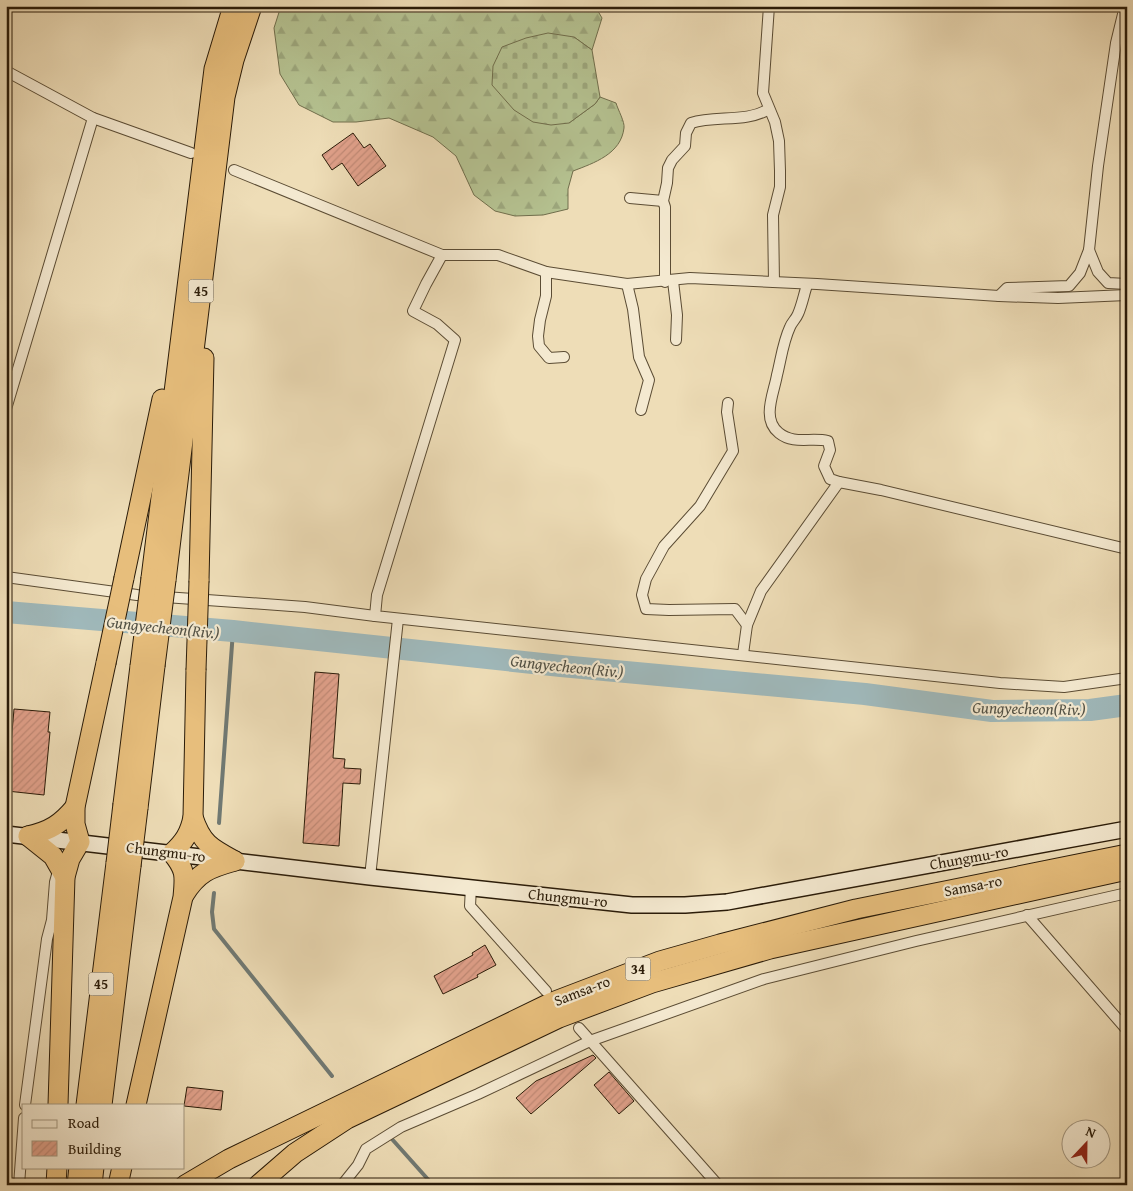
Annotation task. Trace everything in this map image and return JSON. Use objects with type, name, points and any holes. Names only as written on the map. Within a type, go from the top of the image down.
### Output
[{"type":"highway","name":"45","points":[[102,1104],[124,864],[158,579],[188,278],[214,69],[233,6]]},
{"type":"highway","name":"45","points":[[158,579],[206,249],[225,97],[234,60],[252,6]]},
{"type":"highway","points":[[136,1104],[183,896],[184,870],[172,853],[184,842],[190,832],[193,817],[206,249]]},
{"type":"highway","points":[[62,872],[80,842],[75,824],[75,807],[188,278]]},
{"type":"highway","points":[[28,836],[51,829],[65,820],[75,807]]},
{"type":"highway","points":[[193,817],[202,839],[214,849],[235,861]]},
{"type":"highway","points":[[28,836],[53,856],[62,872],[58,1104]]},
{"type":"highway","name":"Samsa-ro","points":[[185,1185],[228,1159],[550,1003],[660,961],[856,909],[1127,854]]},
{"type":"highway","points":[[183,896],[192,882],[202,872],[235,861]]},
{"type":"highway","name":"45","points":[[86,1104],[124,864]]},
{"type":"highway","name":"Samsa-ro","points":[[258,1185],[295,1153],[347,1119],[559,1018],[652,983],[770,949],[1127,870]]},
{"type":"highway","points":[[56,1185],[57,1168]]},
{"type":"highway","points":[[77,1185],[79,1168]]},
{"type":"highway","points":[[92,1185],[94,1168]]},
{"type":"highway","points":[[118,1185],[122,1168]]},
{"type":"street","points":[[769,6],[763,93],[776,122],[780,149],[780,187],[772,215],[774,282]]},
{"type":"street","points":[[999,296],[1007,288],[1069,286],[1080,272],[1089,250],[1098,166],[1116,43],[1125,6]]},
{"type":"street","points":[[6,71],[93,118],[191,153]]},
{"type":"street","points":[[676,340],[677,315],[669,281],[665,207],[663,201],[668,183],[668,168],[672,160],[685,146],[686,133],[690,123],[701,120],[761,114],[769,110]]},
{"type":"street","points":[[6,410],[93,118]]},
{"type":"street","points":[[234,170],[442,255],[498,256],[546,272],[627,284],[690,278],[999,296],[1058,298],[1127,295]]},
{"type":"street","points":[[630,198],[663,201]]},
{"type":"street","points":[[1089,250],[1098,272],[1108,283],[1127,284]]},
{"type":"street","points":[[375,616],[377,595],[455,340],[437,324],[413,311],[442,255]]},
{"type":"street","points":[[546,272],[546,296],[540,320],[539,346],[549,358],[564,357]]},
{"type":"street","points":[[627,284],[633,309],[639,357],[649,380],[641,410]]},
{"type":"street","points":[[807,285],[798,316],[790,326],[785,341],[770,398],[770,414],[773,426],[779,433],[788,438],[798,440],[822,439],[828,441],[830,450],[824,466],[830,479],[1127,549]]},
{"type":"street","points":[[728,403],[727,412],[733,451],[700,506],[664,546],[646,579],[642,595],[646,608],[669,610],[735,609],[747,625]]},
{"type":"street","points":[[743,654],[747,625],[761,591],[839,482]]},
{"type":"street","points":[[6,578],[137,595],[305,607],[398,619],[743,654],[1000,683],[1064,687],[1127,678]]},
{"type":"street","points":[[370,877],[398,619]]},
{"type":"street","name":"Chungmu-ro","points":[[6,834],[370,877],[632,905],[685,905],[727,902],[1127,829]]},
{"type":"street","points":[[26,1104],[47,940],[52,920],[55,882],[62,872]]},
{"type":"street","points":[[471,887],[470,906],[546,991]]},
{"type":"street","points":[[342,1185],[358,1165],[366,1149],[400,1127],[478,1094],[590,1041],[764,979],[916,941],[1127,893]]},
{"type":"street","points":[[1027,915],[1127,1030]]},
{"type":"street","points":[[579,1028],[718,1185]]},
{"type":"street","points":[[19,1185],[22,1145]]},
{"type":"green space","points":[[281,6],[595,6],[602,18],[592,50],[574,37],[569,123],[595,104],[600,97],[616,103],[624,125],[622,137],[612,151],[598,161],[573,171],[568,189],[568,209],[543,215],[515,216],[495,211],[474,195],[456,156],[433,137],[389,118],[356,122],[333,122],[299,105],[280,74],[274,28]]},
{"type":"green space","points":[[548,33],[574,37],[592,50],[600,97],[595,104],[569,123],[551,125],[533,122],[514,110],[492,85],[493,66],[502,47],[526,38]]},
{"type":"building","points":[[353,133],[364,148],[370,144],[386,166],[358,186],[342,163],[332,170],[322,155]]},
{"type":"building","points":[[315,672],[339,674],[333,758],[345,759],[344,768],[361,769],[360,784],[343,783],[339,846],[303,843]]},
{"type":"building","points":[[14,709],[50,712],[44,795],[7,791]]},
{"type":"building","points":[[485,945],[496,965],[477,975],[478,977],[443,994],[434,976],[473,955],[472,953]]},
{"type":"building","points":[[593,1055],[596,1058],[531,1114],[516,1098],[536,1081]]},
{"type":"building","points":[[609,1072],[634,1101],[619,1114],[594,1085]]},
{"type":"building","points":[[187,1087],[223,1091],[221,1110],[185,1106]]},
{"type":"waterway","name":"Gungyecheon(Riv.)","points":[[6,612],[233,631],[561,666],[865,694],[992,711],[1090,710],[1127,705]]},
{"type":"waterway","points":[[219,823],[233,631]]},
{"type":"waterway","points":[[214,893],[212,912],[214,929],[332,1076]]},
{"type":"waterway","points":[[391,1138],[433,1185]]}]
